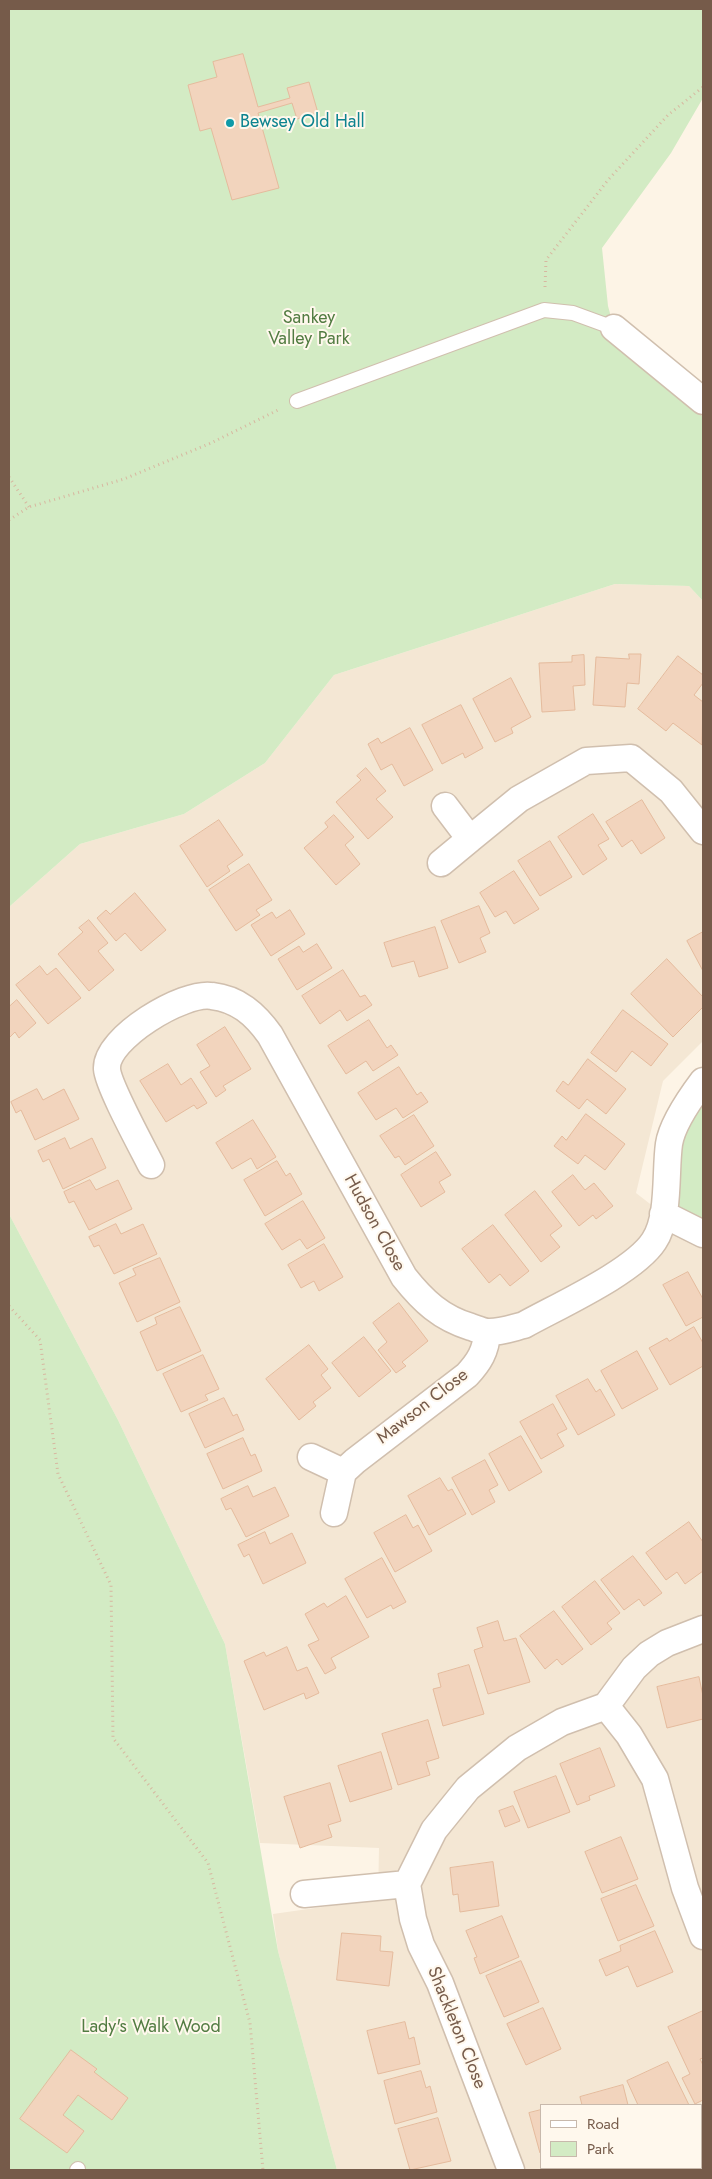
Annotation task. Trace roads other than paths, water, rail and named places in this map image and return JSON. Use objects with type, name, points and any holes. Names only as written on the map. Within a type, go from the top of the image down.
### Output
[{"type":"street","points":[[614,328],[703,401]]},
{"type":"street","points":[[441,863],[519,799],[586,761],[631,758],[671,791],[703,831]]},
{"type":"street","points":[[445,806],[470,839]]},
{"type":"street","name":"Hudson Close","points":[[151,1165],[113,1086],[107,1069],[109,1056],[121,1041],[146,1021],[170,1006],[193,996],[211,995],[242,1006],[253,1014],[270,1035],[404,1277],[420,1298],[439,1315],[488,1333]]},
{"type":"street","points":[[488,1333],[524,1325],[635,1262],[655,1240],[663,1214],[669,1142],[689,1100],[703,1081]]},
{"type":"street","points":[[663,1214],[703,1234]]},
{"type":"street","name":"Mawson Close","points":[[343,1472],[354,1461],[467,1375],[479,1362],[487,1348],[488,1333]]},
{"type":"street","points":[[311,1457],[343,1472],[334,1513]]},
{"type":"street","points":[[304,1894],[407,1884],[434,1830],[468,1788],[517,1748],[562,1722],[606,1706],[634,1668],[649,1654],[667,1643],[703,1629]]},
{"type":"street","points":[[606,1706],[642,1754],[655,1779],[685,1888],[703,1936]]},
{"type":"street","name":"Shackleton Close","points":[[407,1884],[412,1919],[421,1945],[440,1983],[511,2170]]},
{"type":"lane","points":[[296,401],[544,310],[573,313],[614,328]]},
{"type":"place","name":"Bewsey Old Hall","points":[[230,123]]},
{"type":"park label","name":"Sankey Valley Park","points":[[309,329]]},
{"type":"park label","name":"Lady's Walk Wood","points":[[151,2028]]}]
